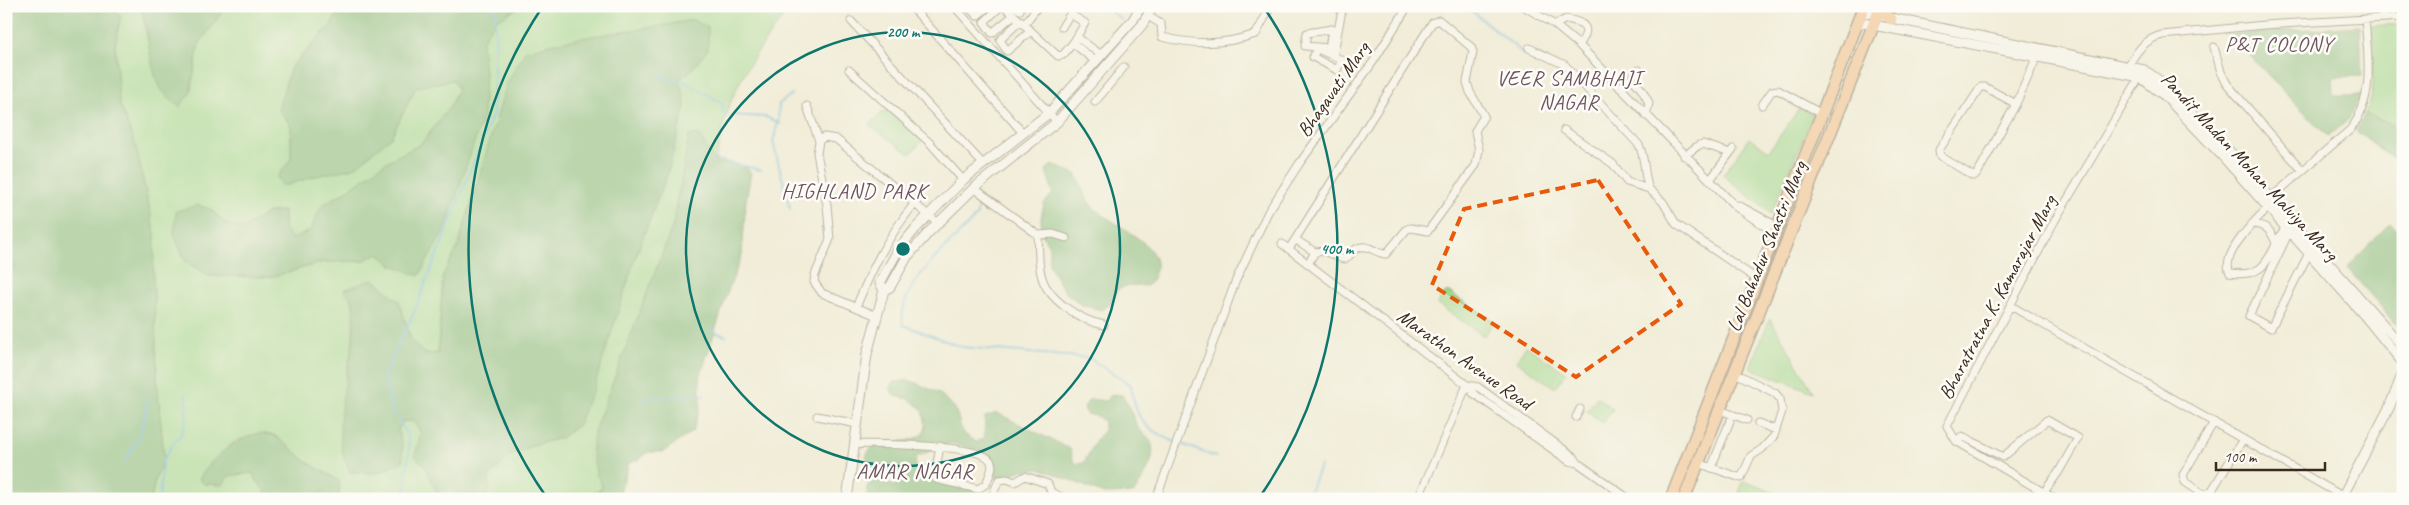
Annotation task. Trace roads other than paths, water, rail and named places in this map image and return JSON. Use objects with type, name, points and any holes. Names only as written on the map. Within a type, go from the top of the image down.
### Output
[{"type":"main road","name":"Lal Bahadur Shastri Marg","points":[[1671,499],[1861,14]]},
{"type":"main road","points":[[1879,14],[1886,15],[1891,20]]},
{"type":"main road","name":"Lal Bahadur Shastri Marg","points":[[1684,499],[1879,14]]},
{"type":"street","points":[[911,6],[1022,133]]},
{"type":"street","points":[[968,6],[977,16],[989,6]]},
{"type":"street","points":[[1016,10],[992,33],[984,23],[1003,6],[1016,10],[1022,23],[1058,56],[1063,55],[1085,25],[1084,22],[1070,14],[1062,27]]},
{"type":"street","points":[[1031,31],[1007,51],[1000,40],[1022,23],[1038,6]]},
{"type":"street","points":[[847,499],[867,354],[884,290],[880,283],[898,250],[929,214],[964,180],[1049,113],[1133,20],[1141,6]]},
{"type":"street","points":[[884,290],[890,287],[907,257],[974,188],[1057,122],[1142,25],[1153,6]]},
{"type":"street","points":[[1148,16],[1161,24],[1162,37],[1187,43],[1216,44],[1256,34],[1270,6]]},
{"type":"street","points":[[1332,50],[1342,10],[1334,6]]},
{"type":"street","name":"Bhagavati Marg","points":[[1156,499],[1236,280],[1268,212],[1299,164],[1373,62],[1408,6]]},
{"type":"street","points":[[1523,6],[1556,24]]},
{"type":"street","points":[[1531,6],[1580,44],[1686,155],[1740,208],[1776,229]]},
{"type":"street","points":[[957,7],[1057,122]]},
{"type":"street","name":"Pandit Madan Mohan Malviya Marg","points":[[1861,14],[1879,14],[2037,57],[2142,73]]},
{"type":"street","points":[[2128,66],[2146,42],[2157,36],[2255,26],[2403,17]]},
{"type":"street","points":[[1556,24],[1566,18],[1581,22],[1585,26],[1586,33],[1580,44]]},
{"type":"street","points":[[1133,20],[1142,25]]},
{"type":"street","points":[[1290,250],[1296,240],[1432,23],[1439,20],[1468,43],[1472,52],[1467,82],[1470,92],[1484,116],[1475,131],[1479,150],[1476,165],[1431,228],[1424,231],[1415,228],[1407,229],[1386,254],[1380,254],[1366,246],[1359,247],[1345,259],[1331,252],[1315,252],[1296,240]]},
{"type":"street","name":"Pandit Madan Mohan Malviya Marg","points":[[1891,20],[2007,48]]},
{"type":"street","points":[[2287,230],[2276,243],[2269,259],[2260,270],[2242,275],[2230,273],[2227,268],[2229,258],[2268,203],[2302,170],[2351,129],[2362,110],[2369,78],[2365,20]]},
{"type":"street","points":[[850,21],[984,164]]},
{"type":"street","points":[[1075,40],[1098,58]]},
{"type":"street","points":[[2214,47],[2221,72],[2227,84],[2302,170]]},
{"type":"street","points":[[1529,48],[1565,66],[1639,145],[1644,154],[1648,189]]},
{"type":"street","points":[[2016,104],[1985,87],[1981,87],[1939,150],[1940,156],[1976,176],[2016,104],[2037,57]]},
{"type":"street","name":"Pandit Madan Mohan Malviya Marg","points":[[2037,57],[2128,66],[2160,80],[2231,153],[2287,230],[2311,250],[2403,363]]},
{"type":"street","points":[[1095,102],[1124,67]]},
{"type":"street","points":[[849,70],[930,144],[974,188],[1038,235],[1053,234],[1066,238]]},
{"type":"street","points":[[1621,87],[1639,70]]},
{"type":"street","name":"Bharatratna K. Kamarajar Marg","points":[[1956,441],[1947,426],[2054,222],[2142,73]]},
{"type":"street","points":[[1098,76],[1110,85]]},
{"type":"street","points":[[1632,78],[1642,90],[1649,103],[1647,115]]},
{"type":"street","points":[[1762,105],[1772,91],[1778,90],[1822,114]]},
{"type":"street","points":[[807,106],[819,141],[817,153],[827,205],[830,238],[814,282],[822,293],[877,316]]},
{"type":"street","points":[[1564,130],[1613,164],[1627,182],[1648,189],[1663,202],[1676,224],[1758,280]]},
{"type":"street","points":[[819,141],[830,137],[836,139],[938,223]]},
{"type":"street","points":[[1686,155],[1704,144],[1731,151],[1711,179]]},
{"type":"street","points":[[856,307],[884,246],[915,203]]},
{"type":"street","name":"Pandit Madan Mohan Malviya Marg","points":[[2268,203],[2403,347]]},
{"type":"street","points":[[2252,224],[2260,225],[2270,231],[2276,243]]},
{"type":"street","points":[[2287,230],[2249,316],[2271,328],[2311,250]]},
{"type":"street","points":[[1038,235],[1041,274],[1044,283],[1059,301],[1075,315],[1091,323],[1104,325]]},
{"type":"street","name":"Marathon Avenue Road","points":[[1282,244],[1468,386],[1473,393],[1569,461],[1578,463],[1629,499]]},
{"type":"street","points":[[1308,264],[1315,252]]},
{"type":"street","points":[[2011,306],[2341,497],[2389,408],[2403,374]]},
{"type":"street","points":[[1698,463],[1741,478],[1751,456],[1762,449],[1776,430],[1782,416],[1780,399],[1775,393],[1735,373]]},
{"type":"street","points":[[1418,499],[1468,386]]},
{"type":"street","points":[[2389,408],[2403,391]]},
{"type":"street","points":[[1576,417],[1580,409]]},
{"type":"street","points":[[1720,410],[1747,420]]},
{"type":"street","points":[[817,416],[857,424]]},
{"type":"street","points":[[2044,492],[2058,473],[2078,438],[2046,420],[2003,457],[1962,436],[1956,441],[2055,499]]},
{"type":"street","points":[[1711,468],[1730,421]]},
{"type":"street","points":[[2214,422],[2183,475],[2185,482],[2203,494],[2211,492],[2243,439]]},
{"type":"street","points":[[1758,423],[1776,430]]},
{"type":"street","points":[[855,444],[940,446],[977,452],[987,456],[992,465],[986,484],[978,489],[936,479],[940,446]]},
{"type":"street","points":[[994,499],[993,494],[999,480],[1007,479],[1015,482],[1025,476],[1048,484],[1051,492],[1064,499]]},
{"type":"waterway","points":[[404,499],[409,449],[408,436],[391,408],[384,376],[414,312],[493,114],[496,6]]},
{"type":"waterway","points":[[949,6],[963,21]]},
{"type":"waterway","points":[[1104,6],[1122,20]]},
{"type":"waterway","points":[[1466,6],[1524,54]]},
{"type":"waterway","points":[[660,76],[687,83],[722,103],[723,112],[728,115],[766,117],[780,124]]},
{"type":"waterway","points":[[790,209],[773,142],[778,122],[779,104],[792,94]]},
{"type":"waterway","points":[[714,159],[761,170]]},
{"type":"waterway","points":[[977,196],[977,215],[928,265],[908,294],[903,309],[903,325],[962,347],[1089,358],[1131,385],[1135,407],[1143,421],[1155,432],[1175,442]]},
{"type":"waterway","points":[[712,328],[717,333],[726,336]]},
{"type":"waterway","points":[[159,499],[163,461],[173,443],[181,435],[186,420],[186,395]]},
{"type":"waterway","points":[[642,402],[648,398],[704,395]]},
{"type":"waterway","points":[[126,461],[141,433],[149,396]]},
{"type":"waterway","points":[[1179,443],[1216,457]]},
{"type":"waterway","points":[[1307,499],[1320,466]]},
{"type":"district","name":"P&T COLONY","points":[[2279,44]]},
{"type":"district","name":"VEER SAMBHAJI NAGAR","points":[[1569,90]]},
{"type":"district","name":"HIGHLAND PARK","points":[[854,191]]},
{"type":"district","name":"AMAR NAGAR","points":[[915,471]]}]
